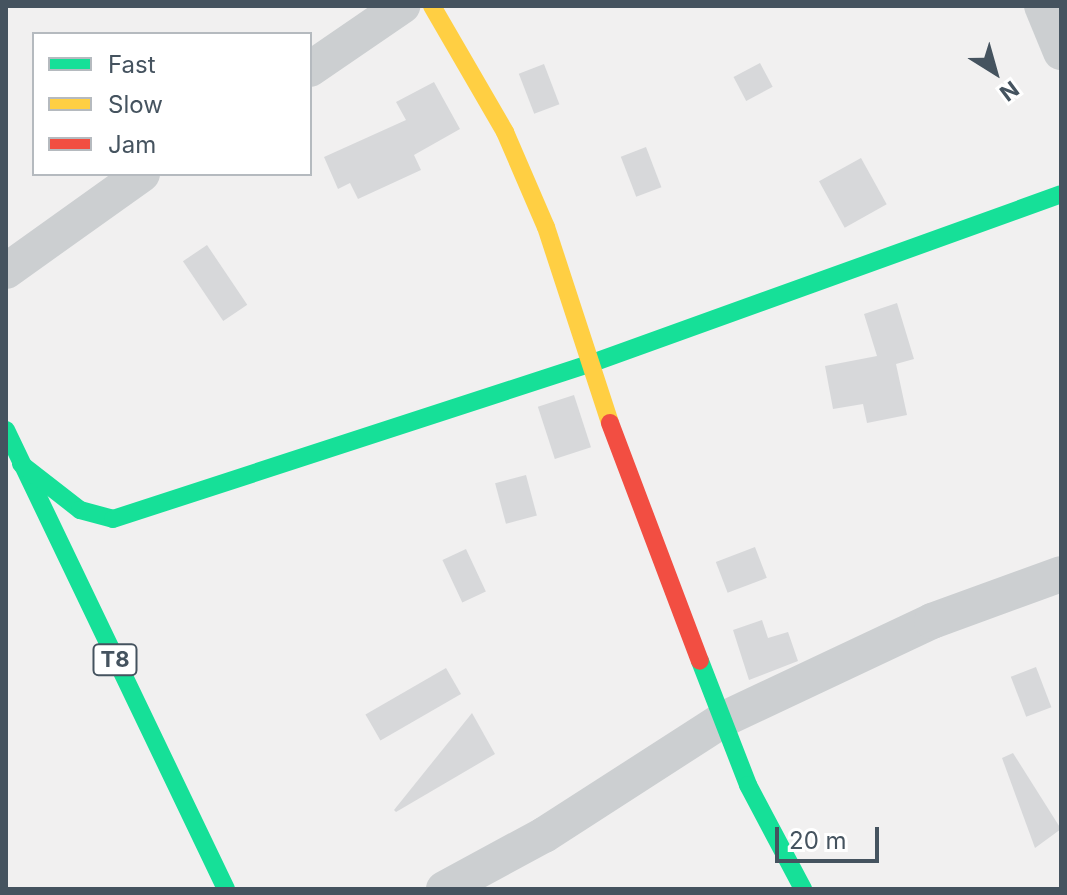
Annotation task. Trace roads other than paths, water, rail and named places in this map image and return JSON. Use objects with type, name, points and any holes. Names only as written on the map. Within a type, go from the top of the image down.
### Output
[{"type":"main road","points":[[432,6],[505,132],[595,362],[619,452],[748,785],[803,889]]},
{"type":"main road","points":[[21,464],[80,510],[113,519],[595,362],[1061,194]]},
{"type":"main road","name":"T8","points":[[6,430],[226,889]]},
{"type":"street","points":[[312,68],[402,6]]},
{"type":"street","points":[[1042,6],[1061,52]]},
{"type":"street","points":[[6,271],[139,176]]},
{"type":"street","points":[[444,889],[544,835],[724,719],[932,621],[1061,574]]}]
